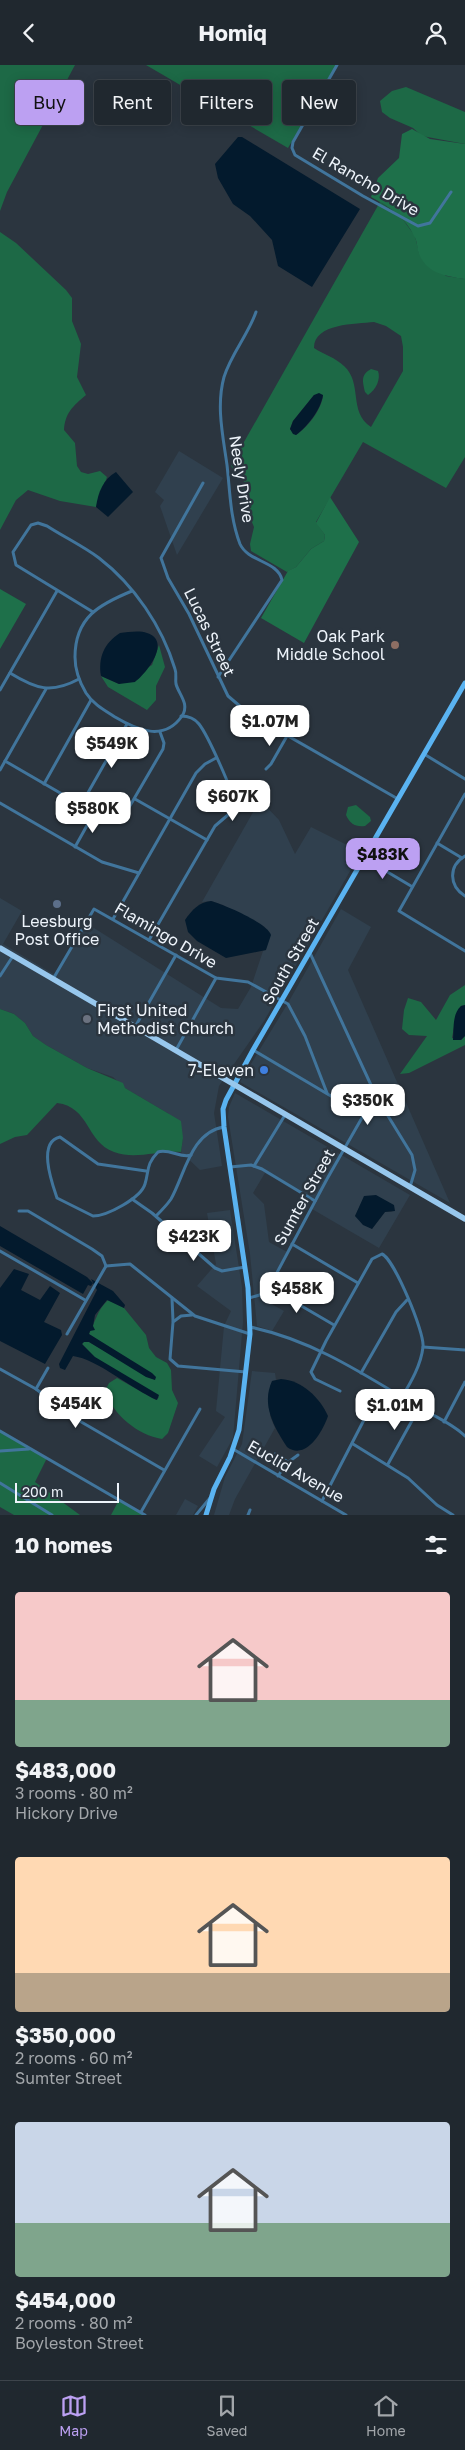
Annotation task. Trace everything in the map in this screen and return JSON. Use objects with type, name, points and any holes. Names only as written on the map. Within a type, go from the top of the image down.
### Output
[{"type":"highway","points":[[0,948],[465,1219]]},
{"type":"main road","name":"South Street","points":[[206,1515],[212,1495],[233,1449],[241,1421],[250,1335],[249,1298],[224,1127],[224,1104],[465,683]]},
{"type":"street","name":"El Rancho Drive","points":[[337,65],[293,142],[292,148],[295,155],[362,196],[418,226],[430,223],[451,192]]},
{"type":"street","name":"Neely Drive","points":[[218,678],[282,580],[279,572],[249,555],[241,545],[229,497],[222,434],[221,398],[224,379],[256,312]]},
{"type":"street","name":"Lucas Street","points":[[203,483],[161,558],[168,578],[189,614],[228,697],[236,705],[287,736],[398,799]]},
{"type":"street","points":[[93,612],[19,569],[14,563],[13,552],[24,532],[32,525],[41,524],[47,526],[90,552],[116,572],[132,591],[157,628],[175,669],[176,685],[184,704],[181,716],[170,727],[160,731],[146,732],[127,724],[102,709],[92,700],[79,679],[75,662],[76,645],[82,628],[93,612],[110,599],[132,591]]},
{"type":"street","points":[[0,690],[57,591]]},
{"type":"street","points":[[10,673],[28,683],[46,689],[64,686],[79,679]]},
{"type":"street","points":[[0,770],[46,689]]},
{"type":"street","points":[[44,784],[92,700]]},
{"type":"street","points":[[149,940],[219,820],[229,813],[234,804],[230,789],[199,724],[186,716],[181,716]]},
{"type":"street","points":[[81,805],[127,724]]},
{"type":"street","points":[[5,761],[94,813],[109,820],[117,819],[124,816],[163,749],[164,743],[160,731]]},
{"type":"street","points":[[266,769],[272,764],[287,736]]},
{"type":"street","points":[[424,754],[465,779]]},
{"type":"street","points":[[113,919],[196,773],[204,764],[216,758]]},
{"type":"street","points":[[465,794],[400,906],[400,913],[465,951]]},
{"type":"street","points":[[135,799],[207,840]]},
{"type":"street","points":[[0,803],[102,862],[139,873]]},
{"type":"street","points":[[75,847],[94,813]]},
{"type":"street","points":[[436,843],[463,857],[454,867],[452,879],[456,888],[465,895]]},
{"type":"street","points":[[364,858],[411,886]]},
{"type":"street","name":"Flamingo Drive","points":[[53,979],[94,909],[216,978],[248,982],[282,1000]]},
{"type":"street","points":[[310,952],[376,1094],[413,1159],[415,1176],[410,1187]]},
{"type":"street","points":[[135,1027],[176,955]]},
{"type":"street","points":[[0,976],[13,956]]},
{"type":"street","points":[[175,1051],[216,978]]},
{"type":"street","points":[[282,1000],[293,1009],[327,1093]]},
{"type":"street","points":[[253,1051],[363,1115]]},
{"type":"street","name":"Sumter Street","points":[[269,1287],[376,1094]]},
{"type":"street","points":[[254,1166],[285,1115]]},
{"type":"street","points":[[156,1216],[172,1198],[191,1155],[209,1131],[224,1127]]},
{"type":"street","points":[[146,1171],[98,1164],[60,1137],[54,1139],[48,1148],[48,1163],[58,1199],[90,1216],[96,1216],[132,1199],[144,1187],[146,1171],[155,1155],[160,1151],[186,1157],[191,1155]]},
{"type":"street","points":[[230,1167],[254,1166],[315,1201]]},
{"type":"street","points":[[132,1199],[156,1216],[213,1267],[222,1271],[245,1267]]},
{"type":"street","points":[[19,1211],[28,1211],[92,1249],[102,1256],[106,1266]]},
{"type":"street","points":[[292,1244],[358,1283]]},
{"type":"street","points":[[0,1251],[86,1300]]},
{"type":"street","points":[[340,1391],[312,1377],[311,1372],[334,1325],[358,1283],[372,1260],[380,1254],[387,1256],[420,1327],[423,1347],[414,1375],[402,1397]]},
{"type":"street","points":[[106,1266],[130,1264],[195,1316]]},
{"type":"street","points":[[68,1334],[106,1266]]},
{"type":"street","points":[[249,1298],[261,1295],[269,1287],[334,1325]]},
{"type":"street","points":[[172,1298],[173,1322],[170,1359],[175,1365],[246,1372]]},
{"type":"street","points":[[361,1373],[394,1316],[407,1300]]},
{"type":"street","points":[[173,1322],[184,1315],[195,1316],[250,1335]]},
{"type":"street","points":[[250,1327],[284,1335],[321,1351],[419,1407],[465,1436]]},
{"type":"street","points":[[423,1347],[465,1350]]},
{"type":"street","points":[[36,1389],[48,1368]]},
{"type":"street","points":[[0,1369],[36,1389],[71,1415],[164,1470]]},
{"type":"street","points":[[444,1422],[465,1382]]},
{"type":"street","points":[[388,1464],[419,1407]]},
{"type":"street","points":[[140,1512],[200,1409]]},
{"type":"street","points":[[322,1501],[353,1444],[366,1415]]},
{"type":"street","points":[[0,1431],[145,1515]]},
{"type":"street","points":[[353,1444],[388,1464],[413,1482],[437,1505],[452,1515]]},
{"type":"street","points":[[0,1451],[30,1449]]},
{"type":"street","name":"Euclid Avenue","points":[[233,1449],[346,1515]]},
{"type":"street","points":[[275,1454],[288,1462]]},
{"type":"street","points":[[278,1476],[288,1462],[298,1455]]},
{"type":"street","points":[[0,1483],[52,1515]]},
{"type":"street","points":[[196,1515],[212,1495]]},
{"type":"street","points":[[248,1515],[250,1510]]},
{"type":"shaded area","points":[[238,137],[242,137],[360,209],[312,287],[278,266],[272,240],[250,216],[233,204],[218,178],[215,164]]},
{"type":"shaded area","points":[[319,393],[323,395],[317,411],[301,431],[296,435],[293,434],[290,429],[293,421],[314,395]]},
{"type":"shaded area","points":[[179,451],[223,478],[177,555],[160,506],[164,500],[155,492]]},
{"type":"shaded area","points":[[116,472],[133,492],[108,517],[96,507],[104,482]]},
{"type":"shaded area","points":[[144,632],[154,637],[157,643],[157,650],[151,665],[135,682],[119,684],[101,676],[100,663],[103,651],[110,641],[120,633]]},
{"type":"shaded area","points":[[260,800],[279,820],[295,854],[311,827],[361,852],[264,1021],[225,1077],[0,946],[0,898],[22,911],[3,944],[55,975],[86,923],[221,1008],[238,1009],[251,987],[263,951],[266,950],[265,927],[223,905],[211,901],[202,902]]},
{"type":"shaded area","points":[[211,901],[245,915],[268,930],[271,935],[266,950],[226,958],[197,941],[188,932],[185,920],[196,907]]},
{"type":"shaded area","points":[[341,909],[371,927],[348,970],[450,1203],[240,1082],[288,1003]]},
{"type":"shaded area","points":[[0,950],[223,1080],[219,1086],[214,1113],[222,1166],[200,1170],[181,1152],[183,1138],[169,1114],[125,1088],[113,1077],[87,1068],[46,1045],[33,1036],[25,1023],[14,1014],[0,1009]]},
{"type":"shaded area","points":[[465,1005],[465,1036],[461,1040],[453,1040],[456,1013],[461,1006]]},
{"type":"shaded area","points":[[235,1093],[410,1195],[379,1248],[312,1209],[316,1201],[265,1173],[253,1193],[264,1204],[269,1242],[287,1252],[261,1298],[284,1311],[272,1331],[257,1326],[250,1254],[228,1117],[229,1107]],"holes":[[[365,1196],[393,1212],[385,1212],[372,1229],[355,1216]]]},
{"type":"shaded area","points":[[376,1195],[394,1205],[395,1211],[385,1212],[372,1229],[363,1225],[355,1216],[364,1196]]},
{"type":"shaded area","points":[[230,1210],[242,1287],[243,1322],[233,1438],[217,1467],[199,1456],[225,1417],[216,1411],[224,1326],[231,1311],[197,1286],[216,1264],[207,1213]]},
{"type":"shaded area","points":[[0,1226],[87,1277],[93,1283],[91,1286],[88,1285],[83,1294],[0,1246]]},
{"type":"shaded area","points":[[14,1269],[29,1274],[21,1290],[40,1300],[50,1286],[60,1293],[44,1322],[61,1330],[62,1335],[45,1364],[0,1341],[0,1288]]},
{"type":"shaded area","points":[[91,1279],[113,1291],[125,1305],[124,1308],[107,1300],[95,1315],[93,1326],[95,1330],[90,1331],[89,1334],[152,1373],[156,1377],[155,1380],[146,1377],[89,1342],[82,1344],[95,1357],[159,1395],[157,1400],[83,1358],[73,1356],[65,1370],[60,1368],[59,1364],[97,1290]]},
{"type":"shaded area","points":[[252,1371],[275,1373],[276,1380],[272,1381],[270,1416],[275,1428],[235,1499],[229,1515],[214,1515],[225,1477],[242,1444]]},
{"type":"shaded area","points":[[281,1379],[303,1386],[325,1409],[328,1416],[318,1436],[301,1450],[287,1447],[270,1415],[268,1407],[269,1390],[272,1381]]},
{"type":"shaded area","points":[[185,1499],[198,1506],[193,1515],[176,1515]]},
{"type":"green space","points":[[0,65],[75,65],[67,80],[15,80],[15,125],[43,125],[7,192],[0,211]]},
{"type":"green space","points":[[146,65],[337,65],[328,80],[282,80],[282,125],[302,125],[288,148],[249,125],[272,125],[272,80],[181,80],[181,85]]},
{"type":"green space","points":[[406,87],[465,112],[465,144],[422,136],[413,128],[390,118],[382,112],[380,101],[392,91]]},
{"type":"green space","points":[[412,129],[430,139],[465,144],[465,279],[443,275],[430,269],[421,258],[416,239],[411,230],[401,218],[371,197],[378,178],[399,158],[402,134]]},
{"type":"green space","points":[[380,202],[401,217],[415,236],[419,253],[446,276],[465,279],[465,457],[446,488],[363,442],[316,522],[325,535],[324,541],[311,549],[296,567],[287,572],[251,551],[250,544],[254,527],[241,496],[244,482],[242,476],[233,471],[231,465]],"holes":[[[374,322],[386,326],[401,336],[403,371],[371,427],[360,414],[350,373],[337,361],[314,348],[316,340],[328,329],[337,326]],[[314,395],[323,395],[320,406],[310,423],[296,435],[290,429],[293,421]]]},
{"type":"green space","points":[[0,232],[16,243],[66,290],[72,298],[72,321],[81,344],[77,377],[86,395],[70,410],[64,430],[75,443],[77,466],[81,472],[88,474],[100,471],[107,477],[96,507],[60,501],[28,490],[16,500],[0,530]]},
{"type":"green space","points":[[371,369],[378,371],[379,377],[375,387],[368,395],[365,392],[363,379],[365,374]]},
{"type":"green space","points":[[330,497],[359,542],[304,643],[261,618],[288,571],[296,567],[311,549],[324,541],[325,535],[316,523]]},
{"type":"green space","points":[[0,589],[26,604],[0,649]]},
{"type":"green space","points":[[159,645],[165,667],[156,686],[156,700],[147,710],[108,687],[101,676],[119,684],[152,665]]},
{"type":"green space","points":[[356,805],[370,817],[371,821],[365,826],[353,824],[346,815],[348,807]]},
{"type":"green space","points":[[465,985],[465,1005],[461,1006],[456,1016],[452,1038],[461,1040],[465,1036],[465,1045],[409,1073],[400,1074],[427,1036],[409,1035],[402,1029],[404,1010],[408,998],[421,1002],[436,1020],[450,995]]},
{"type":"green space","points":[[0,1009],[14,1014],[25,1023],[33,1036],[46,1045],[87,1068],[123,1083],[125,1088],[181,1121],[183,1138],[181,1152],[131,1155],[114,1152],[98,1141],[76,1111],[68,1106],[57,1103],[27,1135],[15,1137],[0,1144]]},
{"type":"green space","points":[[108,1300],[124,1308],[146,1335],[149,1348],[156,1357],[167,1363],[171,1370],[172,1390],[178,1403],[168,1433],[162,1439],[144,1433],[128,1423],[114,1408],[105,1391],[109,1383],[117,1378],[156,1400],[159,1397],[94,1357],[82,1344],[84,1341],[89,1342],[155,1380],[89,1334],[99,1312]]},
{"type":"green space","points":[[0,1432],[47,1458],[35,1482],[80,1515],[14,1515],[0,1507]]},
{"type":"green space","points":[[119,1500],[144,1515],[111,1515]]},
{"type":"place","name":"Oak Park Middle School","points":[[395,645]]},
{"type":"place","name":"Leesburg Post Office","points":[[57,904]]},
{"type":"place","name":"First United Methodist Church","points":[[87,1019]]},
{"type":"place","name":"7-Eleven","points":[[264,1070]]}]
